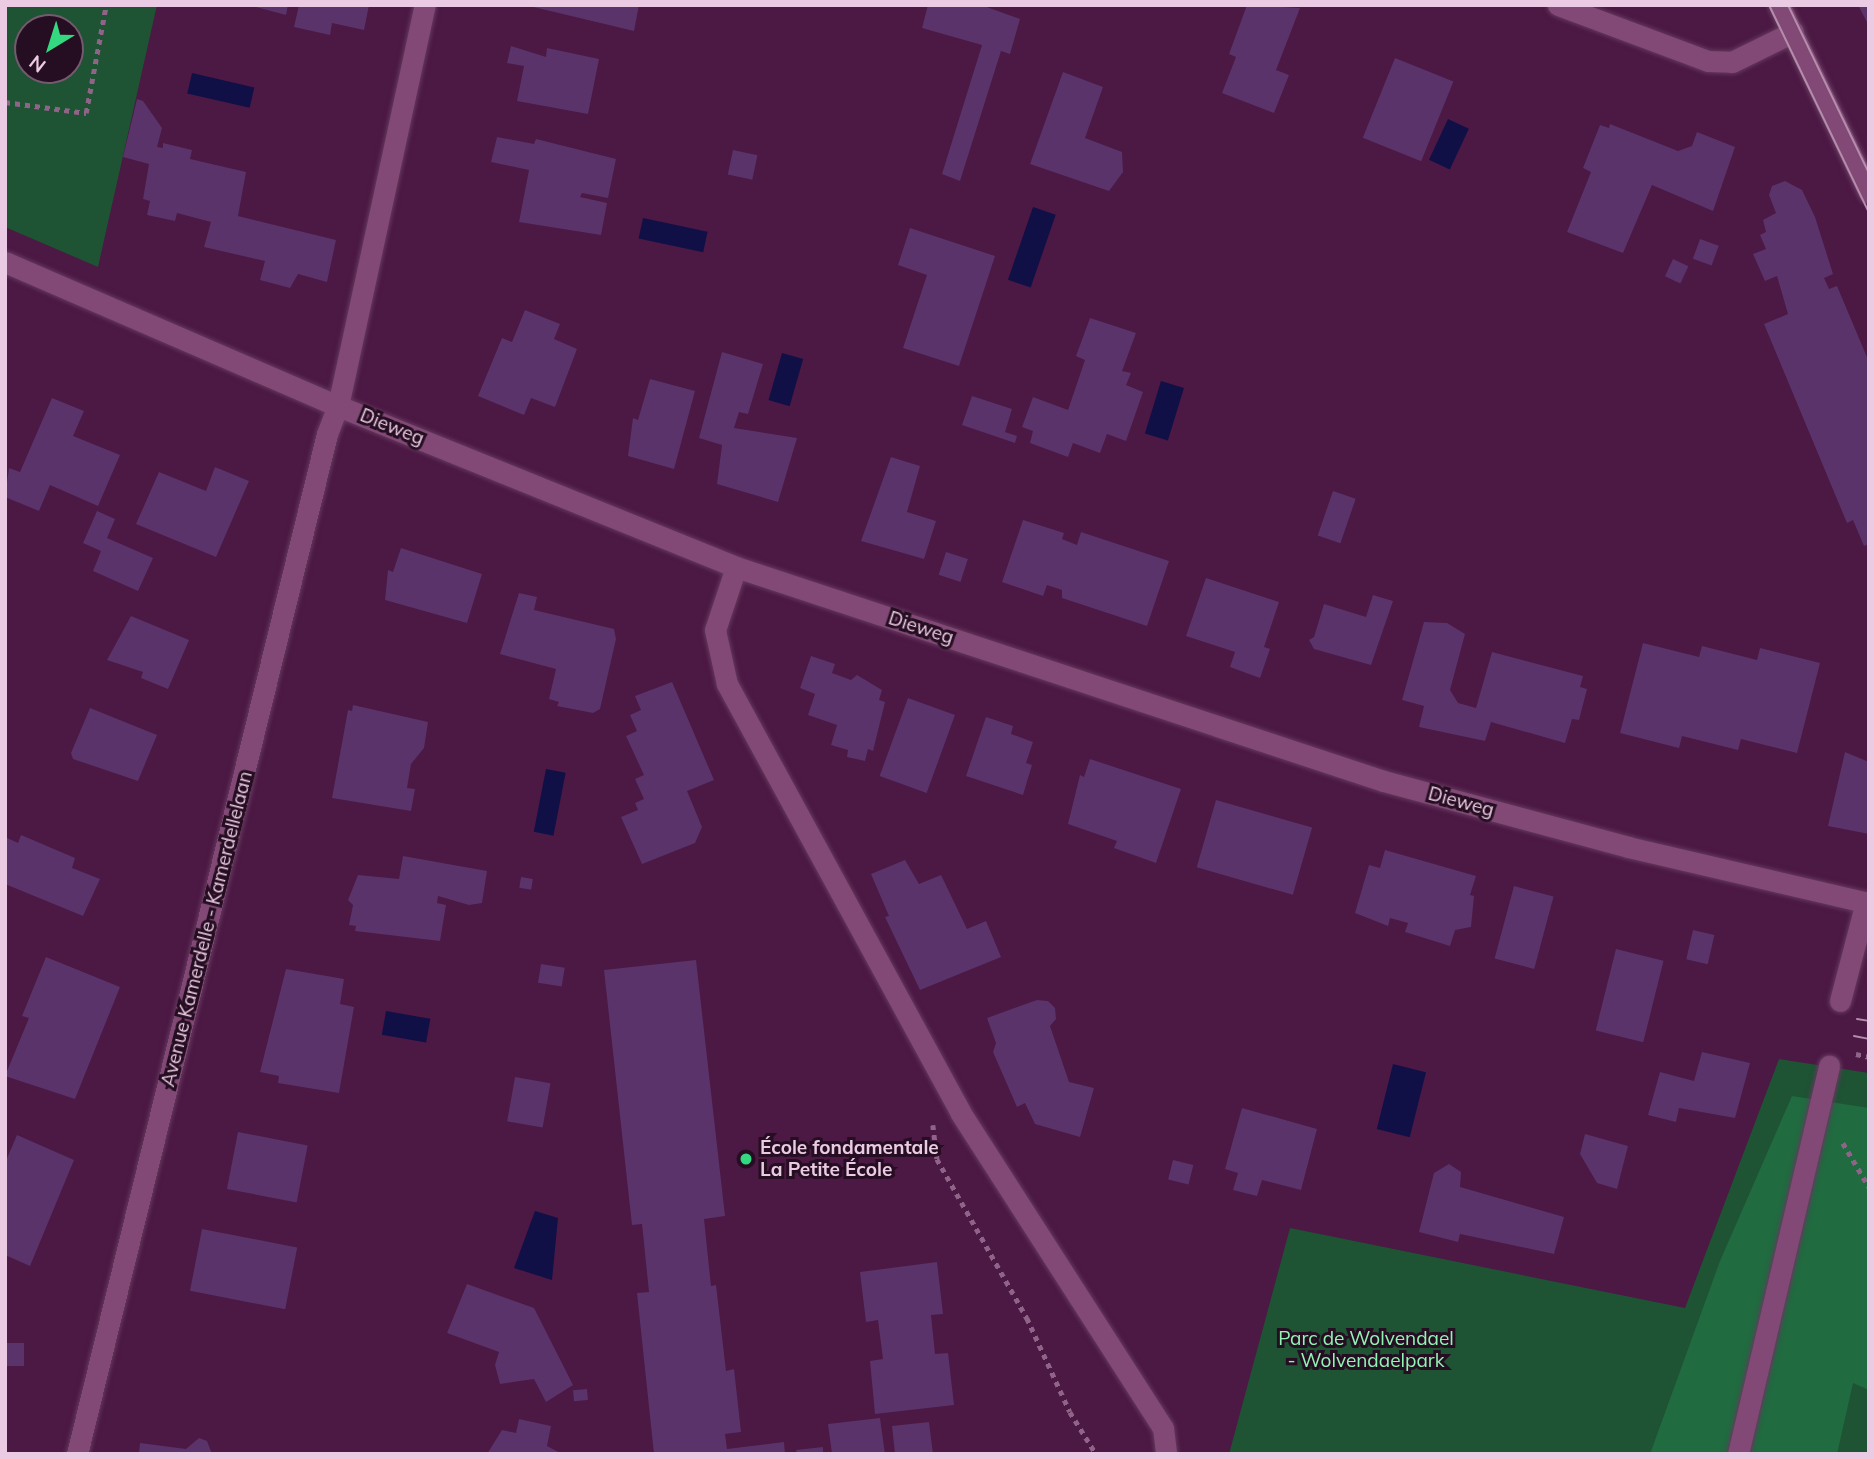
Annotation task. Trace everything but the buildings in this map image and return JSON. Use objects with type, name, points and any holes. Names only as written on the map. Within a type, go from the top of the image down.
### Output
[{"type":"street","name":"Avenue Kamerdelle - Kamerdellelaan","points":[[78,1445],[327,434],[338,406],[425,5]]},
{"type":"street","points":[[1558,5],[1708,61],[1732,62],[1793,32]]},
{"type":"street","points":[[1779,5],[1869,193]]},
{"type":"street","name":"Dieweg","points":[[5,262],[338,406],[736,567],[1384,781],[1628,847],[1867,903]]},
{"type":"street","points":[[736,567],[716,630],[727,684],[945,1085],[1163,1428],[1166,1454]]},
{"type":"street","points":[[1840,1001],[1867,903]]},
{"type":"street","points":[[1738,1454],[1822,1109],[1829,1066]]},
{"type":"street","points":[[67,1454],[78,1445]]},
{"type":"path","points":[[5,102],[86,113],[106,5]]},
{"type":"path","points":[[945,1085],[932,1131],[937,1159],[1027,1318],[1070,1412],[1096,1454]]},
{"type":"path","points":[[1822,1109],[1869,1188]]},
{"type":"green space","points":[[5,5],[157,5],[98,267],[5,227]]},
{"type":"green space","name":"Parc de Wolvendael - Wolvendaelpark","points":[[1779,1059],[1869,1073],[1869,1454],[1229,1454],[1290,1228],[1685,1308]]},
{"type":"green space","points":[[1792,1096],[1869,1108],[1869,1390],[1853,1383],[1837,1454],[1650,1454],[1720,1261]]},
{"type":"shaded area","points":[[192,73],[254,87],[250,108],[187,93]]},
{"type":"shaded area","points":[[1448,119],[1469,129],[1450,170],[1429,160]]},
{"type":"shaded area","points":[[1033,207],[1056,215],[1031,288],[1008,280]]},
{"type":"shaded area","points":[[643,218],[708,232],[703,252],[639,239]]},
{"type":"shaded area","points":[[782,353],[803,359],[790,406],[768,400]]},
{"type":"shaded area","points":[[1161,381],[1184,388],[1168,441],[1145,434]]},
{"type":"shaded area","points":[[546,769],[566,773],[553,836],[534,832]]},
{"type":"shaded area","points":[[386,1011],[430,1019],[426,1042],[382,1035]]},
{"type":"shaded area","points":[[1393,1064],[1426,1072],[1410,1137],[1377,1129]]},
{"type":"shaded area","points":[[535,1211],[558,1218],[552,1280],[514,1268]]},
{"type":"tram line","points":[[1769,5],[1869,213]]},
{"type":"tram line","points":[[1788,5],[1869,173]]},
{"type":"tram line","points":[[1857,1019],[1869,1021]]},
{"type":"tram line","points":[[1854,1036],[1869,1039]]},
{"type":"place","name":"École fondamentale La Petite École","points":[[746,1159]]}]
